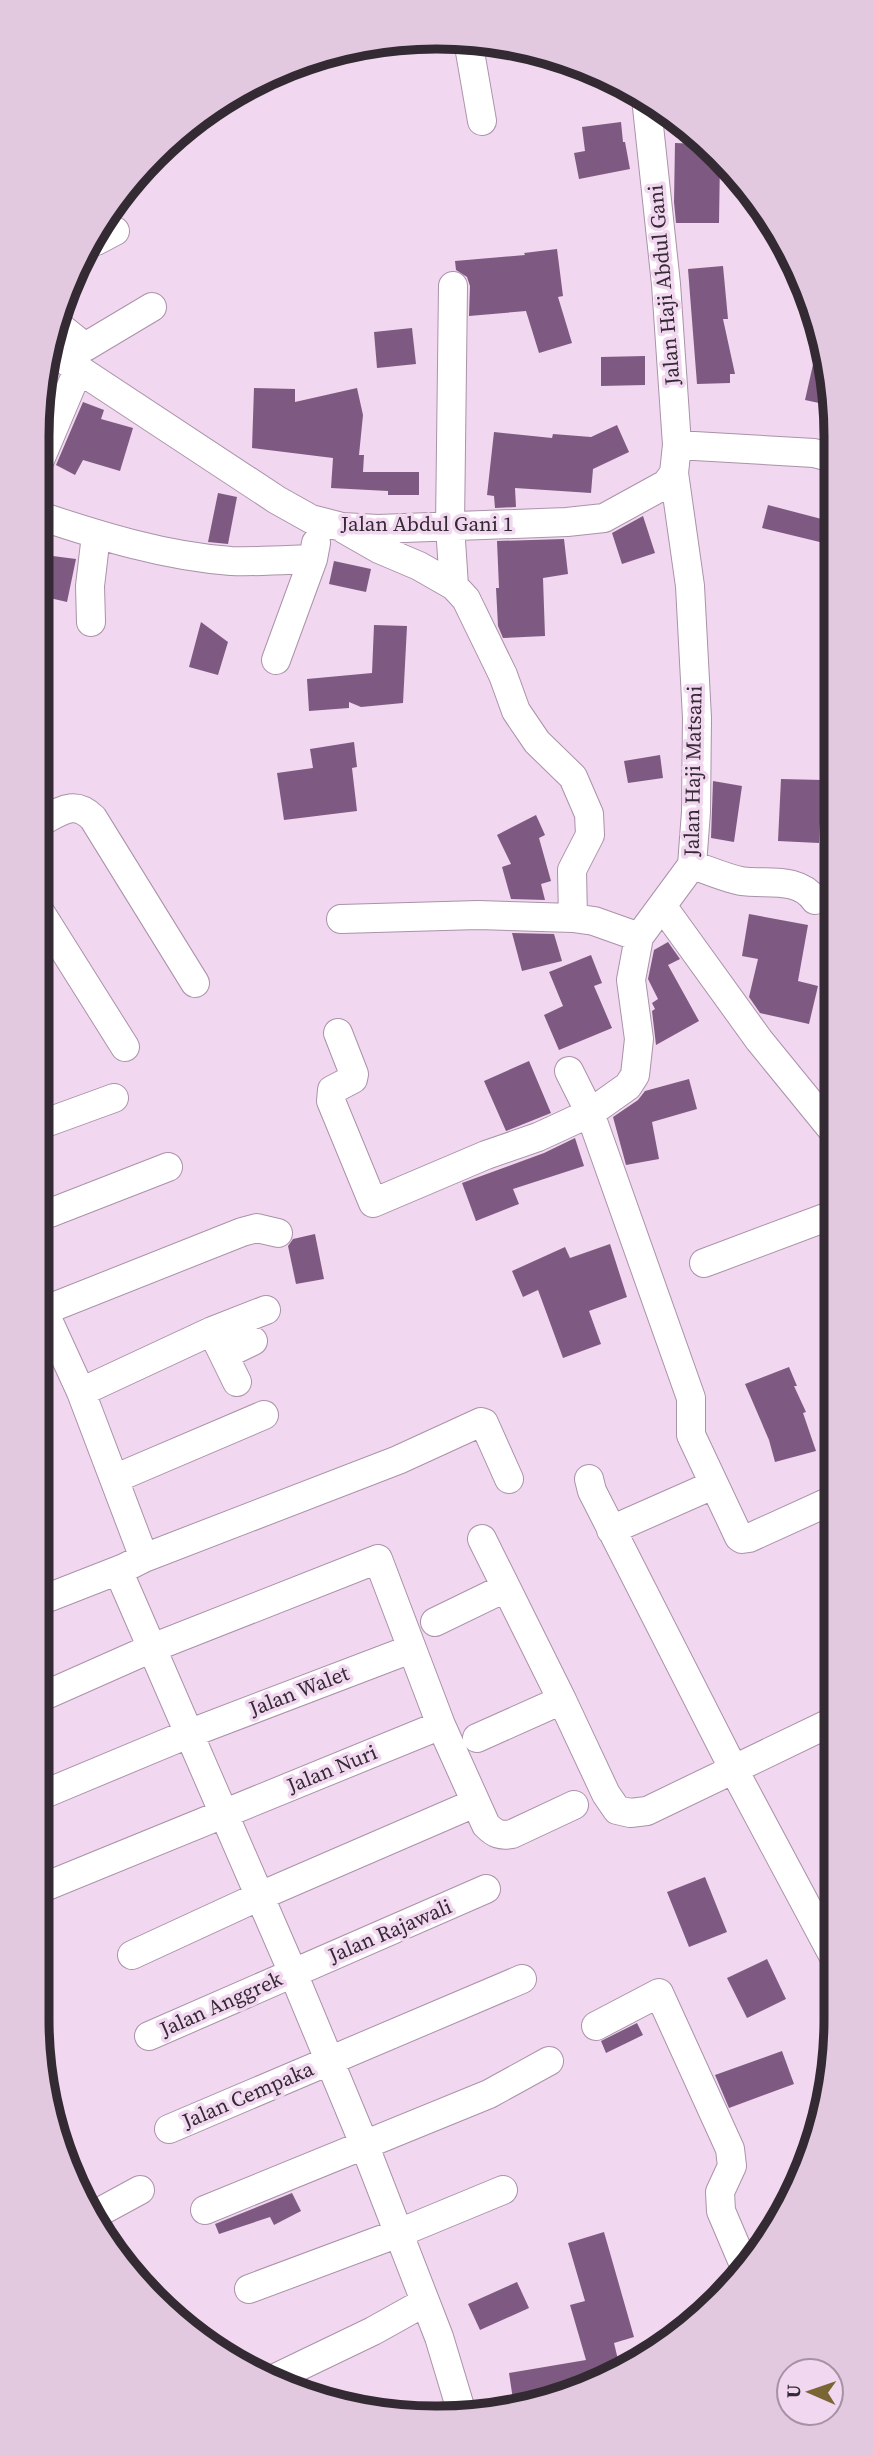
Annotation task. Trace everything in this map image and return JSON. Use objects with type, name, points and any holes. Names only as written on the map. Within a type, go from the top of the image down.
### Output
[{"type":"street","points":[[470,51],[482,121]]},
{"type":"street","name":"Jalan Haji Abdul Gani","points":[[648,111],[667,284],[677,444],[674,473]]},
{"type":"street","points":[[453,286],[450,526],[454,586]]},
{"type":"street","points":[[64,330],[85,348],[152,307]]},
{"type":"street","name":"Jalan Abdul Gani 1","points":[[57,356],[277,500],[311,519],[331,525],[378,529],[567,522],[604,518],[666,484],[674,473]]},
{"type":"street","points":[[49,439],[78,370]]},
{"type":"street","points":[[677,444],[824,456]]},
{"type":"street","name":"Jalan Haji Matsani","points":[[338,1033],[354,1073],[353,1079],[332,1090],[331,1101],[373,1203],[486,1154],[538,1137],[590,1113],[628,1086],[635,1075],[639,1039],[631,980],[639,937],[692,865],[696,812],[697,718],[690,586],[674,473]]},
{"type":"street","points":[[49,519],[140,547],[222,560],[313,559]]},
{"type":"street","points":[[276,660],[313,559],[331,525],[405,559],[454,586],[466,599],[481,628],[516,711],[537,742],[573,777],[589,814],[590,835],[572,870],[573,918]]},
{"type":"street","points":[[92,622],[90,586],[96,535]]},
{"type":"street","points":[[49,818],[73,806],[84,808],[93,818],[195,983]]},
{"type":"street","points":[[692,865],[740,880],[800,886],[809,891],[815,900]]},
{"type":"street","points":[[663,907],[759,1040],[824,1120]]},
{"type":"street","points":[[341,919],[478,915],[573,918],[594,921],[639,937]]},
{"type":"street","points":[[49,947],[125,1047]]},
{"type":"street","points":[[569,1071],[590,1113],[691,1398],[691,1435],[739,1537],[742,1539],[824,1504]]},
{"type":"street","points":[[49,1122],[114,1098]]},
{"type":"street","points":[[49,1213],[168,1167]]},
{"type":"street","points":[[704,1263],[824,1218]]},
{"type":"street","points":[[49,1300],[242,1232],[257,1228],[278,1233]]},
{"type":"street","points":[[81,1392],[218,1343],[266,1310]]},
{"type":"street","points":[[49,1323],[81,1392],[114,1479],[134,1563]]},
{"type":"street","points":[[218,1343],[253,1341]]},
{"type":"street","points":[[218,1343],[237,1382]]},
{"type":"street","points":[[114,1479],[264,1415]]},
{"type":"street","points":[[49,1595],[398,1460],[481,1422],[484,1423],[509,1479]]},
{"type":"street","points":[[589,1479],[611,1530],[824,1939]]},
{"type":"street","points":[[611,1530],[713,1485]]},
{"type":"street","points":[[482,1539],[606,1794],[617,1810],[630,1813],[647,1811],[824,1726]]},
{"type":"street","points":[[49,1694],[152,1648],[378,1559],[441,1725],[486,1825],[494,1833],[512,1835],[574,1805]]},
{"type":"street","points":[[134,1563],[121,1577],[260,1896],[364,2144],[432,2318],[459,2405]]},
{"type":"street","points":[[435,1622],[505,1588]]},
{"type":"street","name":"Jalan Walet","points":[[49,1792],[188,1734],[411,1649]]},
{"type":"street","points":[[477,1738],[562,1700]]},
{"type":"street","name":"Jalan Nuri","points":[[49,1884],[441,1725]]},
{"type":"street","points":[[132,1955],[475,1803]]},
{"type":"street","name":"Jalan Rajawali","points":[[293,1973],[486,1889]]},
{"type":"street","name":"Jalan Anggrek","points":[[149,2036],[293,1973]]},
{"type":"street","name":"Jalan Cempaka","points":[[169,2129],[522,1979]]},
{"type":"street","points":[[596,2026],[659,1993],[730,2149],[732,2166],[720,2192],[722,2211],[741,2258]]},
{"type":"street","points":[[205,2210],[489,2094],[549,2061]]},
{"type":"street","points":[[101,2211],[140,2190]]},
{"type":"street","points":[[249,2289],[399,2233],[503,2190]]},
{"type":"street","points":[[283,2374],[373,2332],[432,2318]]},
{"type":"building","points":[[621,122],[630,169],[579,179],[574,153],[585,151],[582,127]]},
{"type":"building","points":[[675,143],[690,144],[720,172],[719,223],[676,223]]},
{"type":"building","points":[[557,249],[563,296],[558,297],[572,343],[539,353],[526,311],[469,316],[470,286],[467,277],[456,270],[455,261],[525,255],[524,253]]},
{"type":"building","points":[[723,266],[728,319],[723,319],[735,374],[730,374],[730,383],[697,384],[688,269]]},
{"type":"building","points":[[412,328],[416,364],[377,368],[374,332]]},
{"type":"building","points":[[815,354],[822,404],[805,400]]},
{"type":"building","points":[[645,356],[645,385],[601,386],[601,357]]},
{"type":"building","points":[[254,388],[295,389],[295,402],[357,388],[363,415],[359,455],[364,455],[363,472],[419,472],[419,495],[388,495],[388,491],[331,488],[333,458],[252,448]]},
{"type":"building","points":[[83,402],[104,410],[101,419],[133,428],[120,471],[83,460],[75,475],[56,465]]},
{"type":"building","points":[[617,425],[629,452],[593,469],[591,493],[515,488],[516,507],[495,508],[494,496],[487,495],[494,432],[552,438],[553,434],[591,437]]},
{"type":"building","points":[[218,493],[237,497],[228,544],[208,542]]},
{"type":"building","points":[[768,505],[824,520],[824,543],[762,528]]},
{"type":"building","points":[[643,516],[655,553],[622,564],[612,533]]},
{"type":"building","points":[[564,539],[568,574],[543,578],[545,636],[503,638],[498,626],[497,541]]},
{"type":"building","points":[[49,556],[76,559],[67,602],[49,598]]},
{"type":"building","points":[[334,561],[371,569],[366,592],[329,584]]},
{"type":"building","points":[[201,622],[228,642],[218,675],[189,667]]},
{"type":"building","points":[[374,625],[407,626],[403,703],[361,707],[349,702],[349,708],[309,711],[307,679],[372,673]]},
{"type":"building","points":[[354,742],[357,767],[352,768],[357,811],[284,820],[277,773],[313,768],[310,749]]},
{"type":"building","points":[[660,755],[663,778],[628,783],[624,761]]},
{"type":"building","points":[[781,779],[822,780],[819,843],[778,841]]},
{"type":"building","points":[[713,781],[742,786],[734,842],[711,838]]},
{"type":"building","points":[[536,815],[545,835],[539,838],[551,881],[541,884],[545,900],[511,899],[502,867],[511,864],[497,835]]},
{"type":"building","points":[[749,914],[808,925],[798,981],[818,986],[809,1024],[760,1013],[749,997],[758,959],[742,956]]},
{"type":"building","points":[[512,933],[554,934],[562,961],[522,971]]},
{"type":"building","points":[[668,942],[680,959],[668,965],[699,1021],[656,1045],[652,1011],[655,1009],[652,1003],[658,999],[648,979],[654,950]]},
{"type":"building","points":[[591,955],[602,983],[594,986],[612,1028],[559,1050],[544,1015],[563,1006],[549,972]]},
{"type":"building","points":[[529,1061],[551,1113],[506,1131],[484,1081]]},
{"type":"building","points":[[689,1079],[697,1109],[652,1122],[659,1159],[626,1165],[613,1117],[638,1100],[645,1091]]},
{"type":"building","points":[[575,1138],[584,1166],[513,1189],[519,1204],[476,1221],[462,1183],[544,1153]]},
{"type":"building","points":[[315,1234],[324,1279],[296,1284],[288,1246],[293,1239]]},
{"type":"building","points":[[610,1244],[627,1297],[589,1311],[601,1344],[563,1358],[538,1290],[523,1297],[512,1271],[565,1247],[570,1258]]},
{"type":"building","points":[[789,1367],[806,1412],[803,1413],[816,1451],[775,1462],[769,1440],[745,1384]]},
{"type":"building","points":[[705,1877],[727,1932],[689,1947],[667,1892]]},
{"type":"building","points":[[767,1959],[786,1999],[747,2018],[727,1978]]},
{"type":"building","points":[[637,2023],[643,2035],[606,2053],[601,2041]]},
{"type":"building","points":[[782,2051],[794,2084],[729,2108],[715,2075]]},
{"type":"building","points":[[292,2193],[301,2211],[274,2225],[270,2217],[219,2234],[215,2224]]},
{"type":"building","points":[[604,2232],[634,2337],[614,2343],[618,2360],[608,2366],[585,2377],[513,2399],[509,2373],[586,2360],[570,2305],[585,2301],[568,2243]]},
{"type":"building","points":[[517,2282],[529,2308],[480,2330],[468,2304]]}]
